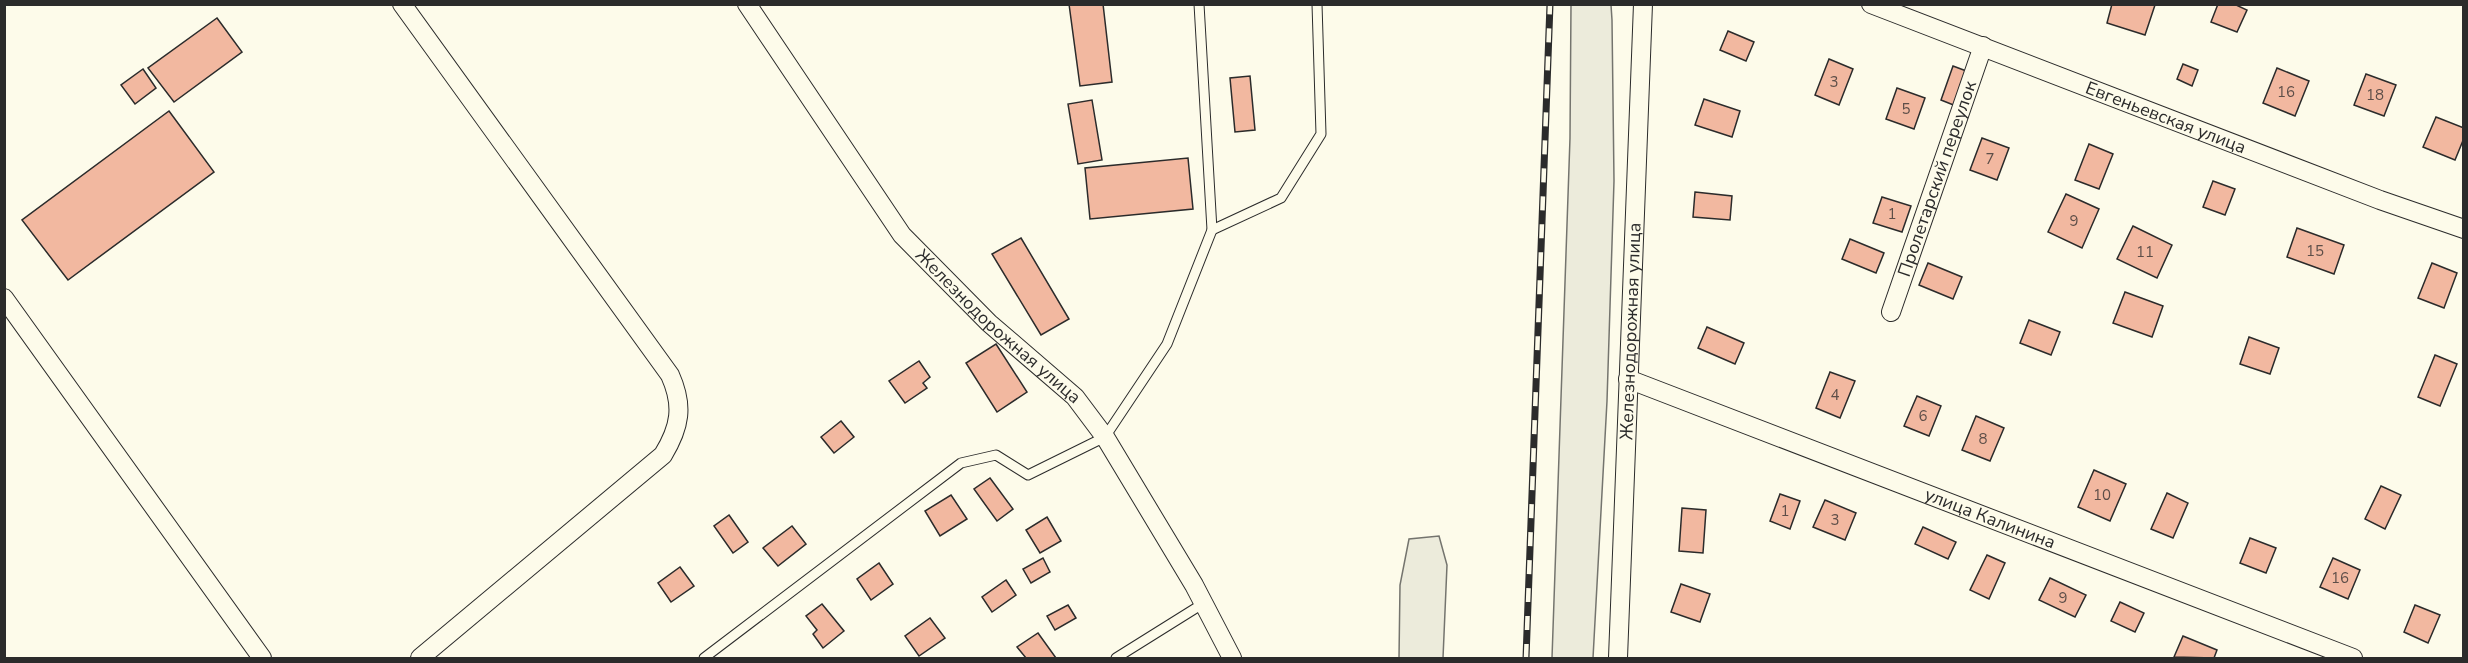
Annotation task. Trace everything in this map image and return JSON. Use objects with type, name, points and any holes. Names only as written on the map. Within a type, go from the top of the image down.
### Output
[{"type":"street","points":[[402,4],[670,375],[678,393],[680,412],[671,442],[663,455],[420,658]]},
{"type":"street","name":"Железнодорожная улица","points":[[747,4],[902,235],[989,323],[1075,397],[1105,437],[1204,603],[1232,658]]},
{"type":"street","name":"Железнодорожная улица","points":[[1618,658],[1643,4]]},
{"type":"street","name":"Евгеньевская улица","points":[[1871,4],[2369,196],[2463,229]]},
{"type":"street","name":"Пролетарский переулок","points":[[1891,312],[1983,46]]},
{"type":"street","points":[[4,298],[262,658]]},
{"type":"street","name":"улица Калинина","points":[[1628,379],[2353,658]]},
{"type":"lane","points":[[704,658],[961,463],[996,455],[1028,475],[1105,437],[1167,344],[1212,230],[1199,4]]},
{"type":"lane","points":[[1212,230],[1281,198],[1321,134],[1317,4]]},
{"type":"lane","points":[[1116,658],[1204,603]]},
{"type":"shaded area","points":[[1571,5],[1611,5],[1612,20],[1614,181],[1607,401],[1593,658],[1552,658],[1570,138]]},
{"type":"shaded area","points":[[1439,536],[1447,565],[1443,658],[1399,658],[1400,585],[1409,539]]},
{"type":"building","points":[[1069,4],[1103,4],[1112,82],[1080,86]]},
{"type":"building","points":[[2112,4],[2155,5],[2145,35],[2107,23]]},
{"type":"building","points":[[2218,4],[2234,4],[2247,10],[2237,32],[2211,22]]},
{"type":"building","points":[[217,18],[242,52],[174,102],[148,68]]},
{"type":"building","points":[[1728,31],[1754,42],[1746,61],[1720,50]]},
{"type":"building","points":[[1829,59],[1853,69],[1839,105],[1815,95]]},
{"type":"building","points":[[2183,64],[2198,70],[2192,86],[2177,79]]},
{"type":"building","points":[[1953,66],[1969,72],[1956,106],[1941,100]]},
{"type":"building","points":[[2277,68],[2309,81],[2295,116],[2263,103]]},
{"type":"building","points":[[143,69],[156,88],[135,104],[121,85]]},
{"type":"building","points":[[2366,74],[2396,85],[2384,116],[2354,105]]},
{"type":"building","points":[[1250,76],[1255,130],[1235,132],[1230,78]]},
{"type":"building","points":[[1897,88],[1925,98],[1914,129],[1886,119]]},
{"type":"building","points":[[1704,99],[1740,111],[1732,137],[1695,125]]},
{"type":"building","points":[[1092,100],[1102,160],[1078,164],[1068,104]]},
{"type":"building","points":[[169,111],[214,172],[68,280],[22,220]]},
{"type":"building","points":[[2436,117],[2464,128],[2464,138],[2455,160],[2423,147]]},
{"type":"building","points":[[1982,138],[2009,148],[1997,180],[1970,170]]},
{"type":"building","points":[[2089,144],[2113,154],[2099,189],[2075,180]]},
{"type":"building","points":[[1188,158],[1193,209],[1090,219],[1085,168]]},
{"type":"building","points":[[2213,181],[2235,189],[2225,215],[2203,207]]},
{"type":"building","points":[[1695,192],[1732,196],[1730,220],[1693,217]]},
{"type":"building","points":[[2066,194],[2099,209],[2082,248],[2048,232]]},
{"type":"building","points":[[1882,197],[1911,206],[1902,232],[1873,223]]},
{"type":"building","points":[[2133,226],[2172,245],[2157,278],[2117,259]]},
{"type":"building","points":[[2297,228],[2344,245],[2334,274],[2287,257]]},
{"type":"building","points":[[1021,238],[1069,319],[1041,335],[992,254]]},
{"type":"building","points":[[1850,239],[1884,253],[1876,273],[1842,259]]},
{"type":"building","points":[[1928,263],[1962,277],[1953,299],[1919,285]]},
{"type":"building","points":[[2432,263],[2457,273],[2444,308],[2418,298]]},
{"type":"building","points":[[2125,292],[2163,306],[2152,337],[2113,323]]},
{"type":"building","points":[[2029,320],[2060,332],[2051,355],[2020,343]]},
{"type":"building","points":[[1707,327],[1744,343],[1735,364],[1698,348]]},
{"type":"building","points":[[2249,337],[2279,348],[2270,374],[2240,364]]},
{"type":"building","points":[[996,344],[1027,392],[997,412],[966,363]]},
{"type":"building","points":[[2435,355],[2457,364],[2440,406],[2418,397]]},
{"type":"building","points":[[919,361],[930,377],[923,383],[927,388],[905,403],[889,381]]},
{"type":"building","points":[[1830,372],[1855,381],[1840,418],[1816,408]]},
{"type":"building","points":[[1917,396],[1941,406],[1929,436],[1904,426]]},
{"type":"building","points":[[1976,416],[2004,428],[1990,461],[1962,450]]},
{"type":"building","points":[[841,421],[854,437],[834,453],[821,437]]},
{"type":"building","points":[[2094,470],[2126,484],[2110,521],[2078,507]]},
{"type":"building","points":[[990,478],[1013,509],[997,521],[974,489]]},
{"type":"building","points":[[2381,486],[2401,495],[2385,529],[2365,519]]},
{"type":"building","points":[[2167,493],[2188,503],[2173,538],[2151,529]]},
{"type":"building","points":[[1780,494],[1800,501],[1790,529],[1770,521]]},
{"type":"building","points":[[951,495],[967,519],[940,536],[925,511]]},
{"type":"building","points":[[1825,500],[1856,513],[1845,540],[1813,527]]},
{"type":"building","points":[[1682,508],[1706,510],[1703,553],[1679,551]]},
{"type":"building","points":[[729,515],[748,542],[733,553],[714,526]]},
{"type":"building","points":[[1047,517],[1061,541],[1040,553],[1026,530]]},
{"type":"building","points":[[792,526],[806,544],[778,566],[763,548]]},
{"type":"building","points":[[1923,527],[1956,542],[1948,559],[1915,544]]},
{"type":"building","points":[[2250,538],[2276,548],[2266,573],[2240,563]]},
{"type":"building","points":[[1987,555],[2005,563],[1989,599],[1970,590]]},
{"type":"building","points":[[1043,558],[1050,572],[1031,583],[1023,569]]},
{"type":"building","points":[[2333,558],[2360,570],[2348,599],[2320,587]]},
{"type":"building","points":[[879,563],[893,584],[871,600],[857,579]]},
{"type":"building","points":[[680,567],[694,586],[671,602],[658,583]]},
{"type":"building","points":[[2050,578],[2086,595],[2075,617],[2039,600]]},
{"type":"building","points":[[1006,580],[1016,595],[992,612],[982,597]]},
{"type":"building","points":[[1681,584],[1710,594],[1700,622],[1671,612]]},
{"type":"building","points":[[2120,602],[2144,613],[2135,632],[2111,621]]},
{"type":"building","points":[[822,604],[844,631],[823,648],[813,634],[817,630],[806,616]]},
{"type":"building","points":[[1068,605],[1076,618],[1055,630],[1047,616]]},
{"type":"building","points":[[2415,605],[2440,615],[2428,643],[2404,632]]},
{"type":"building","points":[[930,618],[945,638],[919,656],[905,636]]},
{"type":"building","points":[[1038,633],[1056,658],[1026,658],[1017,647]]},
{"type":"building","points":[[2183,636],[2217,650],[2214,658],[2174,657]]},
{"type":"railway","points":[[1526,658],[1550,4]]}]
